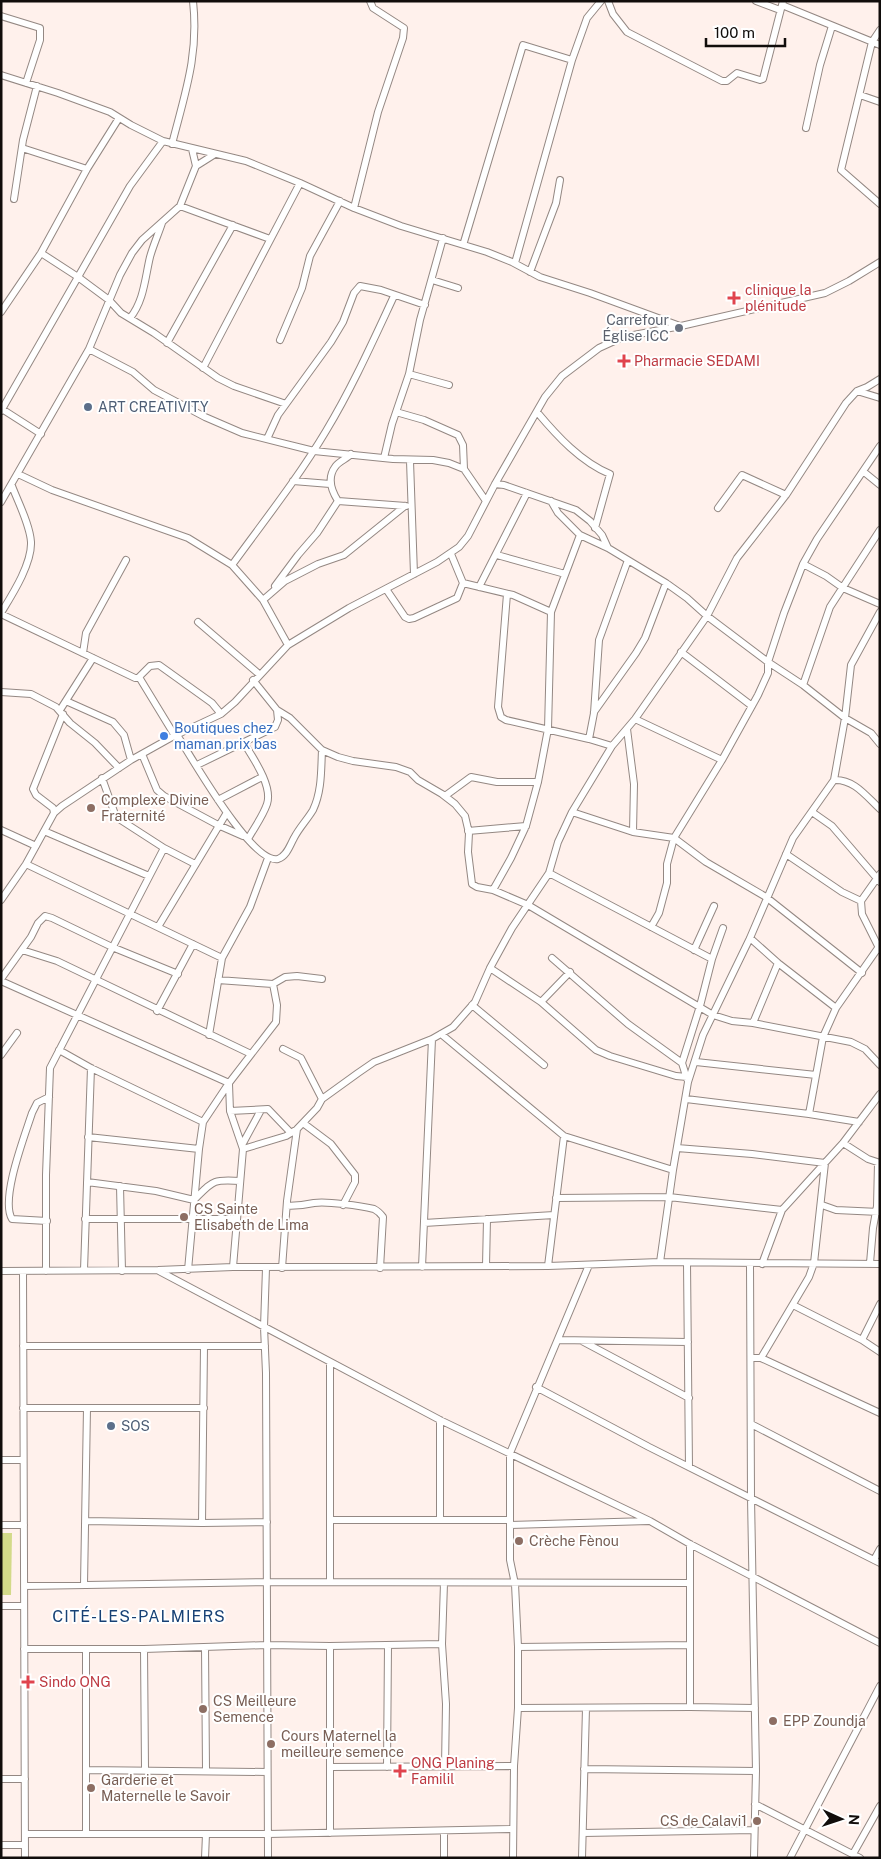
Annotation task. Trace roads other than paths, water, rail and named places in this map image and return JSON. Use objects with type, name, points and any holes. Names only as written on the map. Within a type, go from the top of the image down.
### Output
[{"type":"street","points":[[172,144],[193,65],[195,42],[193,1]]},
{"type":"street","points":[[354,208],[378,112],[403,38],[404,28],[373,8],[370,1]]},
{"type":"street","points":[[515,263],[572,60],[586,18],[601,1]]},
{"type":"street","points":[[608,1],[613,14],[627,32],[722,81],[727,81],[739,73],[760,80],[764,79],[781,5]]},
{"type":"street","points":[[756,1],[781,5],[880,46]]},
{"type":"street","points":[[1,16],[40,28],[40,40],[26,83]]},
{"type":"street","points":[[806,128],[820,65],[832,26]]},
{"type":"street","points":[[880,30],[872,42],[841,170],[880,204]]},
{"type":"street","points":[[464,242],[523,45],[572,60]]},
{"type":"street","points":[[1,75],[110,112],[163,141],[246,161],[354,208],[401,226],[487,252],[515,263],[530,272],[681,326]]},
{"type":"street","points":[[14,198],[22,148],[37,86]]},
{"type":"street","points":[[860,95],[880,102]]},
{"type":"street","points":[[1,312],[41,253],[87,169],[119,118]]},
{"type":"street","points":[[41,434],[2,410],[130,186],[163,141]]},
{"type":"street","points":[[22,148],[87,169]]},
{"type":"street","points":[[1,502],[12,486],[89,349],[120,274],[132,253],[142,240],[180,206],[196,166],[192,149]]},
{"type":"street","points":[[196,166],[215,154]]},
{"type":"street","points":[[530,272],[556,202],[560,180]]},
{"type":"street","points":[[203,368],[300,183]]},
{"type":"street","points":[[280,340],[302,288],[310,256],[340,201]]},
{"type":"street","points":[[180,206],[270,239]]},
{"type":"street","points":[[130,318],[147,280],[150,258],[163,222]]},
{"type":"street","points":[[167,343],[233,224]]},
{"type":"street","points":[[384,458],[396,412],[409,374],[443,238]]},
{"type":"street","points":[[41,253],[109,300],[121,313],[218,378],[234,386],[286,404]]},
{"type":"street","points":[[1,900],[26,864],[54,813],[62,806],[131,760],[176,735],[221,714],[288,645],[317,626],[451,554],[464,542],[495,484],[554,384],[599,348],[622,337],[681,326],[825,293],[857,277],[880,262]]},
{"type":"street","points":[[432,280],[458,288]]},
{"type":"street","points":[[267,439],[278,415],[331,342],[343,322],[357,288],[362,285],[367,286],[425,305]]},
{"type":"street","points":[[232,565],[314,451],[346,395],[394,296]]},
{"type":"street","points":[[89,349],[133,372],[154,390],[205,417],[242,432],[314,451],[410,461],[441,461],[464,469]]},
{"type":"street","points":[[409,374],[449,385]]},
{"type":"street","points":[[242,1147],[286,1136],[291,1133],[303,1123],[322,1099],[374,1062],[441,1034],[453,1026],[472,1005],[512,928],[549,874],[558,842],[572,812],[612,746],[635,719],[707,616],[736,558],[786,495],[846,403],[857,390],[880,379]]},
{"type":"street","points":[[857,390],[880,398]]},
{"type":"street","points":[[396,412],[424,420],[458,435],[463,445],[464,469],[486,501]]},
{"type":"street","points":[[537,412],[576,452],[597,468],[610,474],[596,528]]},
{"type":"street","points":[[651,927],[660,913],[668,883],[667,864],[674,838],[722,760],[768,673],[768,662],[803,564],[817,539],[880,446]]},
{"type":"street","points":[[338,501],[330,484],[334,468],[351,454]]},
{"type":"street","points":[[410,461],[408,506],[414,574]]},
{"type":"street","points":[[864,472],[880,484]]},
{"type":"street","points":[[18,474],[52,490],[188,538],[232,565],[263,600],[288,645]]},
{"type":"street","points":[[718,508],[742,475],[786,495]]},
{"type":"street","points":[[293,481],[330,484]]},
{"type":"street","points":[[495,484],[504,485],[576,510],[590,521],[602,535],[608,548]]},
{"type":"street","points":[[12,486],[28,532],[30,550],[28,562],[1,614],[135,678],[139,677],[150,666],[159,665],[212,703],[221,714]]},
{"type":"street","points":[[479,587],[497,556],[527,493]]},
{"type":"street","points":[[338,501],[408,506]]},
{"type":"street","points":[[274,589],[288,568],[317,533],[338,501]]},
{"type":"street","points":[[551,501],[558,513],[580,535],[608,548],[666,583],[768,662],[803,685],[845,718],[871,733],[880,744]]},
{"type":"street","points":[[263,600],[285,581],[318,564],[344,554],[408,506]]},
{"type":"street","points":[[803,685],[830,607],[880,530]]},
{"type":"street","points":[[493,890],[526,826],[538,782],[548,729],[551,612],[580,535]]},
{"type":"street","points":[[386,589],[405,617],[409,619],[457,598],[463,583],[451,554]]},
{"type":"street","points":[[497,556],[565,574]]},
{"type":"street","points":[[83,653],[86,633],[126,560]]},
{"type":"street","points":[[589,739],[594,713],[599,640],[628,560]]},
{"type":"street","points":[[803,564],[826,576],[843,588],[880,604]]},
{"type":"street","points":[[463,583],[507,594],[551,612]]},
{"type":"street","points":[[594,713],[645,638],[666,583]]},
{"type":"street","points":[[507,594],[498,707],[501,717],[506,720],[612,746]]},
{"type":"street","points":[[687,1080],[696,1062],[703,1035],[750,938],[793,838],[834,780],[845,718],[851,665],[880,612]]},
{"type":"street","points":[[198,622],[260,674]]},
{"type":"street","points":[[681,652],[752,706]]},
{"type":"street","points":[[54,813],[53,808],[36,795],[33,789],[66,701],[93,658]]},
{"type":"street","points":[[139,677],[226,814],[268,858],[277,859],[283,856],[314,807],[321,784],[322,750]]},
{"type":"street","points":[[253,680],[277,710],[290,718],[322,750],[353,762],[396,767],[410,772],[418,780],[455,804],[464,816],[468,831],[468,852],[472,884],[493,890],[528,905],[714,1015],[732,1021],[753,1023],[851,1042],[865,1049],[880,1065]]},
{"type":"street","points":[[1,692],[31,694],[61,712],[70,723],[95,743],[120,768]]},
{"type":"street","points":[[66,701],[112,722],[120,728],[124,735],[131,760]]},
{"type":"street","points":[[197,766],[275,727],[278,720],[277,710]]},
{"type":"street","points":[[635,719],[722,760]]},
{"type":"street","points":[[627,729],[634,784],[633,832]]},
{"type":"street","points":[[244,742],[269,793],[267,804],[246,837]]},
{"type":"street","points":[[142,754],[157,790],[164,796],[218,825],[246,837]]},
{"type":"street","points":[[445,796],[471,776],[496,782],[538,782]]},
{"type":"street","points":[[218,800],[262,777]]},
{"type":"street","points":[[102,778],[116,817],[164,848],[195,864]]},
{"type":"street","points":[[834,780],[853,784],[880,809]]},
{"type":"street","points":[[572,812],[633,832],[674,838],[706,862],[766,897],[862,973]]},
{"type":"street","points":[[809,1114],[823,1037],[836,1008],[879,949],[862,914],[861,901],[879,878],[832,826],[812,812]]},
{"type":"street","points":[[158,927],[226,814]]},
{"type":"street","points":[[468,831],[526,826]]},
{"type":"street","points":[[1,830],[36,846]]},
{"type":"street","points":[[44,831],[149,876]]},
{"type":"street","points":[[46,1271],[49,1073],[59,1050],[164,848]]},
{"type":"street","points":[[786,854],[842,892],[861,901]]},
{"type":"street","points":[[209,1035],[222,958],[250,907],[268,858]]},
{"type":"street","points":[[26,864],[222,958]]},
{"type":"street","points":[[549,874],[712,959]]},
{"type":"street","points":[[694,950],[714,906]]},
{"type":"street","points":[[178,974],[112,947],[45,916],[38,923],[1,980],[228,1083]]},
{"type":"street","points":[[660,1262],[673,1170],[686,1099],[687,1080],[682,1063],[712,959],[723,928]]},
{"type":"street","points":[[750,938],[778,963],[836,1008]]},
{"type":"street","points":[[158,1011],[194,944]]},
{"type":"street","points":[[22,950],[50,958],[251,1054]]},
{"type":"street","points":[[552,958],[628,1024],[682,1063]]},
{"type":"street","points":[[753,1023],[778,963]]},
{"type":"street","points":[[490,968],[541,1002],[596,1050],[687,1080]]},
{"type":"street","points":[[541,1002],[570,972]]},
{"type":"street","points":[[218,980],[273,984],[285,978],[297,976],[322,980]]},
{"type":"street","points":[[188,1270],[203,1122],[228,1083],[277,1018],[273,984]]},
{"type":"street","points":[[472,1005],[544,1065]]},
{"type":"street","points":[[1,1055],[17,1033]]},
{"type":"street","points":[[441,1034],[564,1136],[673,1170]]},
{"type":"street","points":[[422,1267],[432,1039]]},
{"type":"street","points":[[283,1049],[302,1058],[322,1099]]},
{"type":"street","points":[[59,1050],[91,1068],[203,1122]]},
{"type":"street","points":[[696,1062],[816,1076]]},
{"type":"street","points":[[84,1270],[91,1068]]},
{"type":"street","points":[[228,1083],[230,1111],[242,1147],[233,1267]]},
{"type":"street","points":[[762,1264],[782,1210],[843,1143],[880,1094]]},
{"type":"street","points":[[47,1221],[12,1219],[9,1214],[10,1186],[32,1113],[37,1103],[49,1096]]},
{"type":"street","points":[[686,1099],[859,1122]]},
{"type":"street","points":[[242,1147],[261,1110]]},
{"type":"street","points":[[230,1111],[270,1110],[291,1133]]},
{"type":"street","points":[[303,1123],[330,1144],[355,1175],[354,1182],[343,1205]]},
{"type":"street","points":[[282,1268],[287,1206],[297,1129]]},
{"type":"street","points":[[548,1266],[564,1136]]},
{"type":"street","points":[[88,1137],[199,1149]]},
{"type":"street","points":[[843,1143],[868,1160],[879,1163],[878,1212],[873,1228],[870,1263]]},
{"type":"street","points":[[677,1148],[752,1154],[825,1163]]},
{"type":"street","points":[[761,1358],[809,1277],[814,1263],[822,1205],[825,1163]]},
{"type":"street","points":[[194,1200],[208,1186],[220,1180],[240,1181]]},
{"type":"street","points":[[87,1182],[156,1191],[194,1200]]},
{"type":"street","points":[[1,1185],[10,1186]]},
{"type":"street","points":[[120,1186],[122,1271]]},
{"type":"street","points":[[556,1198],[669,1197],[782,1210]]},
{"type":"street","points":[[287,1206],[304,1206],[315,1203],[343,1205],[374,1210],[380,1213],[383,1217],[380,1268]]},
{"type":"street","points":[[822,1205],[836,1210],[878,1212]]},
{"type":"street","points":[[424,1223],[554,1215]]},
{"type":"street","points":[[85,1219],[237,1219]]},
{"type":"street","points":[[486,1266],[487,1219]]},
{"type":"street","points":[[1,1270],[122,1271],[233,1267],[548,1266],[660,1262],[880,1264]]},
{"type":"street","points":[[687,1263],[690,1467]]},
{"type":"street","points":[[750,1263],[751,1498],[756,1772],[754,1858]]},
{"type":"street","points":[[513,1858],[518,1647],[515,1584],[510,1560],[510,1453],[536,1387],[589,1265]]},
{"type":"street","points":[[266,1268],[264,1327],[267,1522],[268,1858]]},
{"type":"street","points":[[158,1270],[440,1420],[650,1521],[690,1544],[880,1643]]},
{"type":"street","points":[[23,1271],[25,1858]]},
{"type":"street","points":[[862,1340],[880,1304]]},
{"type":"street","points":[[793,1305],[862,1340],[880,1352]]},
{"type":"street","points":[[558,1340],[688,1342]]},
{"type":"street","points":[[580,1340],[689,1398]]},
{"type":"street","points":[[23,1346],[265,1346]]},
{"type":"street","points":[[202,1523],[204,1346]]},
{"type":"street","points":[[751,1358],[761,1358],[880,1413]]},
{"type":"street","points":[[330,1362],[330,1582]]},
{"type":"street","points":[[536,1387],[877,1562],[880,1549]]},
{"type":"street","points":[[23,1408],[204,1408]]},
{"type":"street","points":[[84,1585],[87,1408]]},
{"type":"street","points":[[440,1420],[440,1520]]},
{"type":"street","points":[[751,1424],[880,1491]]},
{"type":"street","points":[[1,1460],[24,1460]]},
{"type":"street","points":[[330,1520],[650,1521]]},
{"type":"street","points":[[86,1521],[267,1522]]},
{"type":"street","points":[[1,1525],[24,1525]]},
{"type":"street","points":[[690,1544],[690,1707]]},
{"type":"street","points":[[24,1586],[267,1582],[690,1583]]},
{"type":"street","points":[[444,1583],[442,1644],[446,1704],[445,1767]]},
{"type":"street","points":[[1,1606],[24,1606]]},
{"type":"street","points":[[24,1649],[442,1644]]},
{"type":"street","points":[[387,1767],[388,1645]]},
{"type":"street","points":[[518,1647],[690,1645]]},
{"type":"street","points":[[330,1646],[330,1833]]},
{"type":"street","points":[[205,1647],[206,1770]]},
{"type":"street","points":[[86,1649],[86,1834]]},
{"type":"street","points":[[144,1649],[145,1770]]},
{"type":"street","points":[[790,1858],[880,1686]]},
{"type":"street","points":[[518,1708],[755,1708]]},
{"type":"street","points":[[582,1858],[586,1708]]},
{"type":"street","points":[[330,1767],[514,1766]]},
{"type":"street","points":[[584,1769],[756,1772]]},
{"type":"street","points":[[86,1770],[268,1772]]},
{"type":"street","points":[[1,1779],[24,1779]]},
{"type":"street","points":[[755,1804],[860,1858]]},
{"type":"street","points":[[853,1854],[880,1806]]},
{"type":"street","points":[[25,1834],[268,1834],[513,1829]]},
{"type":"street","points":[[583,1833],[754,1830]]},
{"type":"street","points":[[444,1831],[444,1858]]},
{"type":"street","points":[[205,1858],[206,1834]]},
{"type":"street","points":[[1,1845],[25,1845]]},
{"type":"place","name":"clinique la plénitude","points":[[734,298]]},
{"type":"place","name":"Carrefour Église ICC","points":[[679,328]]},
{"type":"place","name":"Pharmacie SEDAMI","points":[[624,361]]},
{"type":"place","name":"ART CREATIVITY","points":[[88,407]]},
{"type":"place","name":"Boutiques chez maman prix bas","points":[[164,736]]},
{"type":"place","name":"Complexe Divine Fraternité","points":[[91,808]]},
{"type":"place","name":"CS Sainte Elisabeth de Lima","points":[[184,1217]]},
{"type":"place","name":"SOS","points":[[111,1426]]},
{"type":"place","name":"Crèche Fènou","points":[[519,1541]]},
{"type":"place","name":"Sindo ONG","points":[[28,1682]]},
{"type":"place","name":"CS Meilleure Semence","points":[[203,1709]]},
{"type":"place","name":"EPP Zoundja","points":[[773,1721]]},
{"type":"place","name":"Cours Maternel la meilleure semence","points":[[271,1744]]},
{"type":"place","name":"ONG Planing Familil","points":[[400,1771]]},
{"type":"place","name":"Garderie et Maternelle le Savoir","points":[[91,1788]]},
{"type":"place","name":"CS de Calavi1","points":[[757,1821]]},
{"type":"district","name":"CITÉ-LES-PALMIERS","points":[[139,1616]]}]
